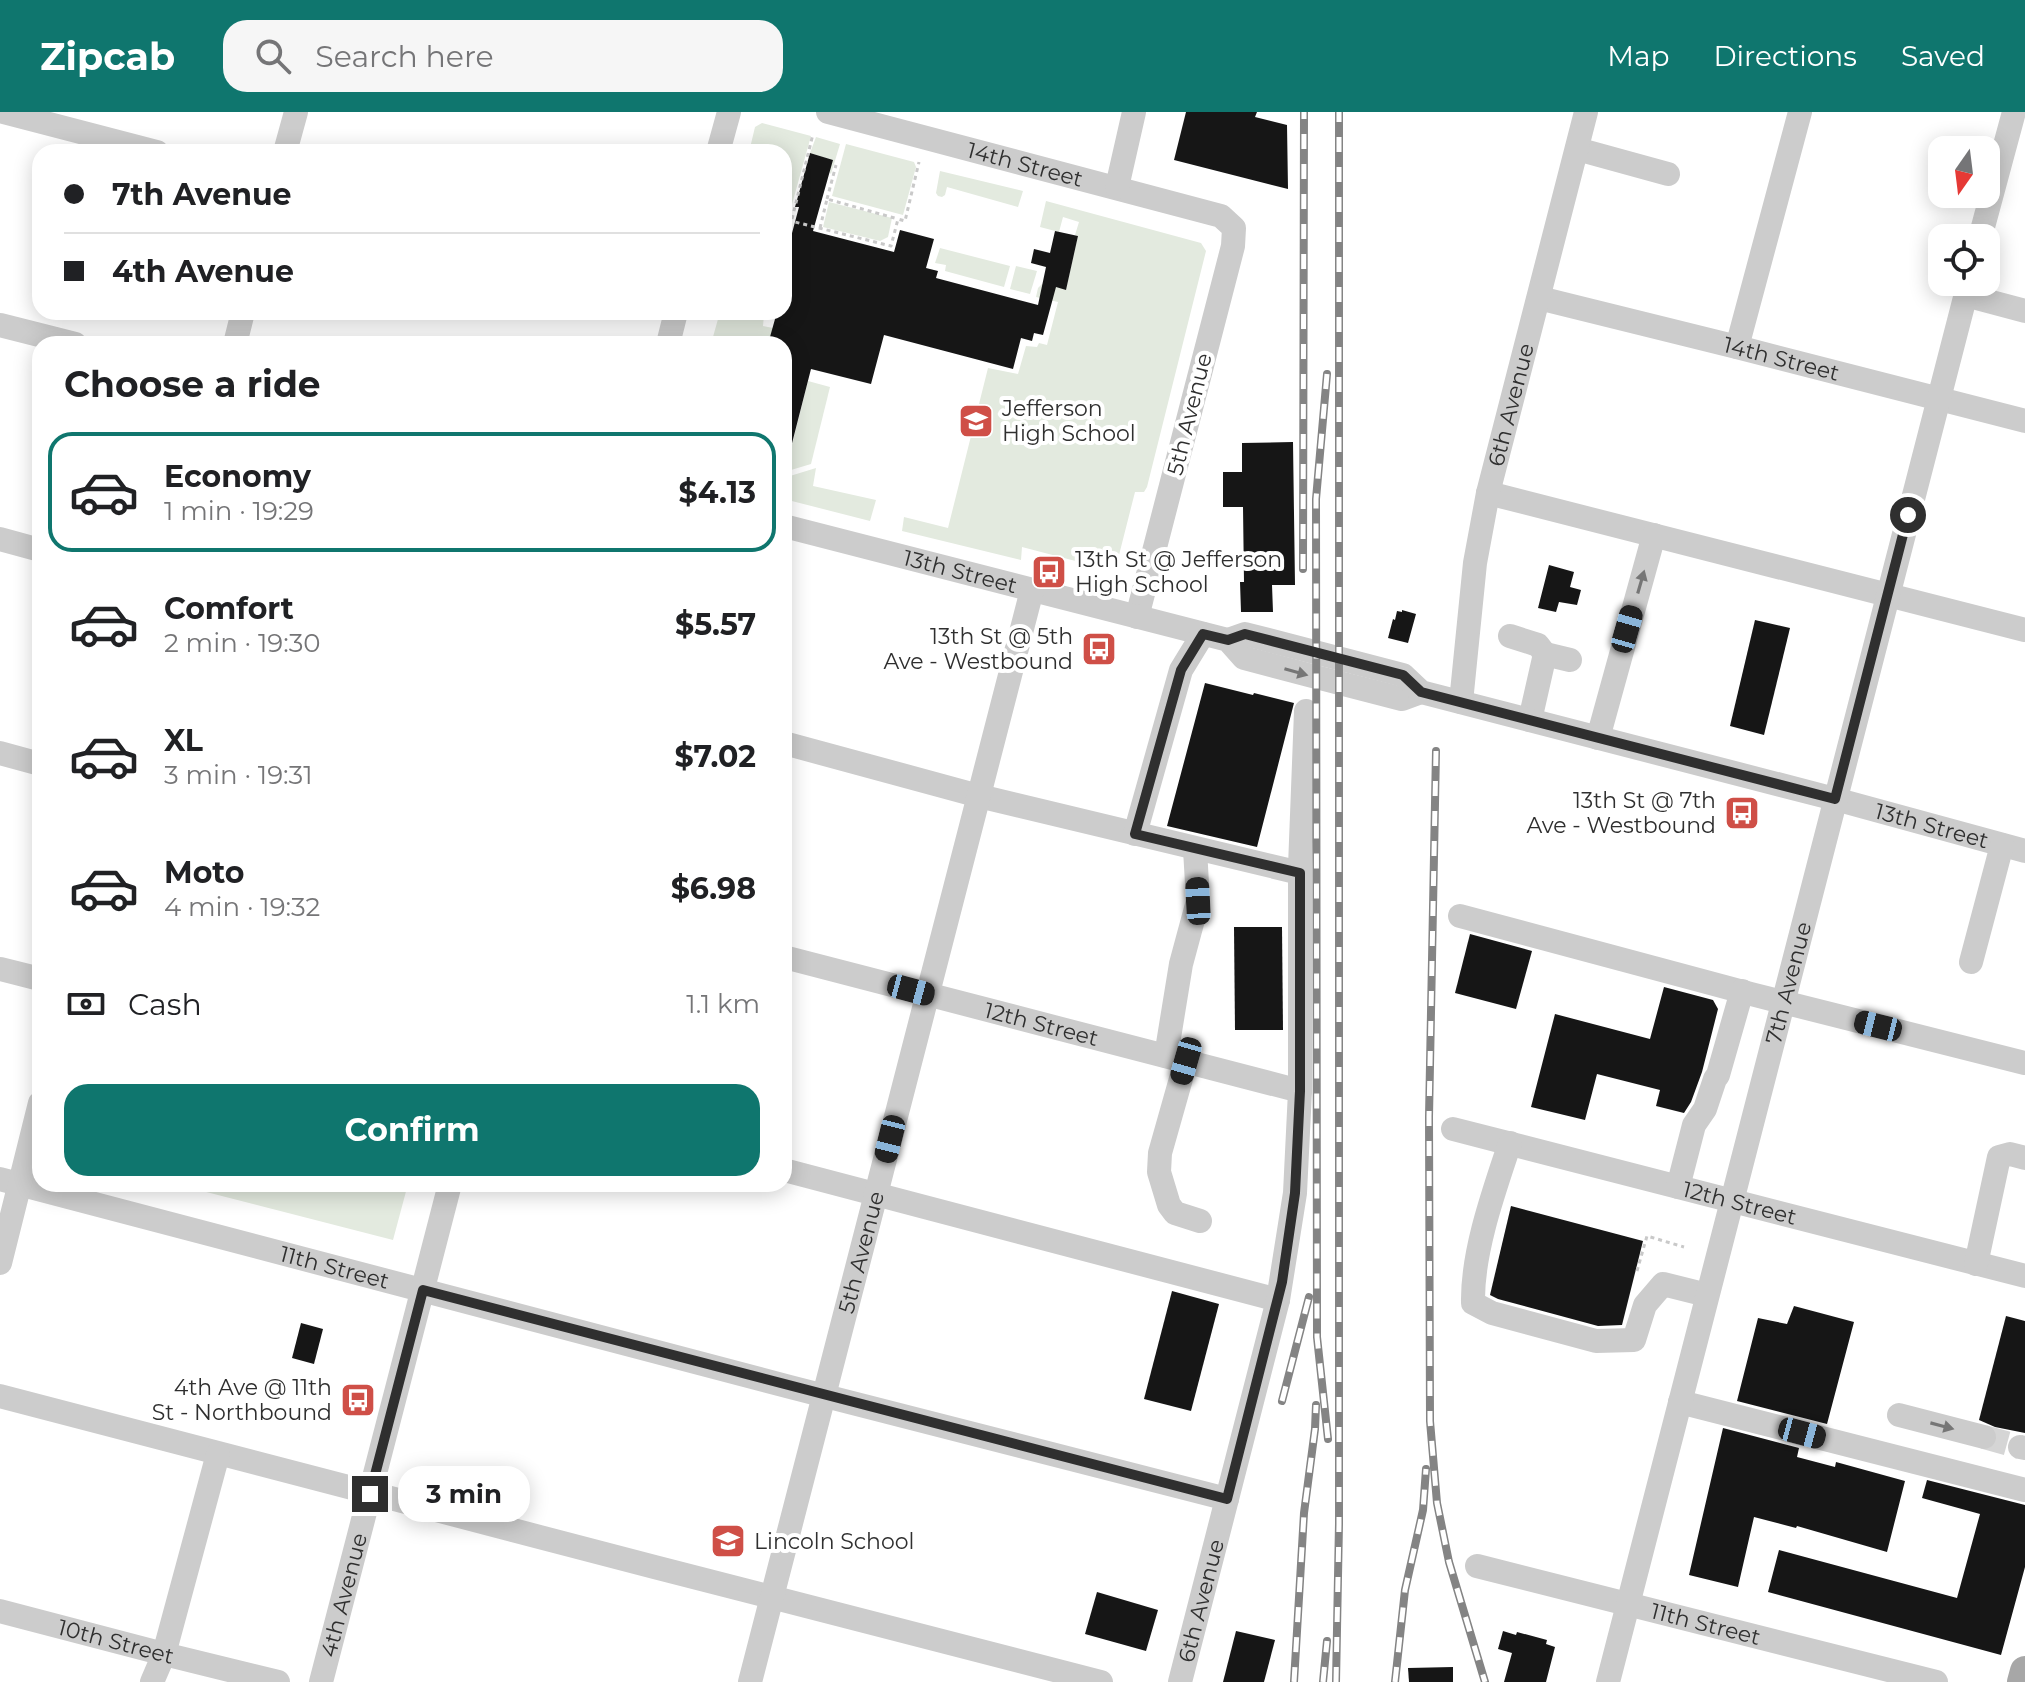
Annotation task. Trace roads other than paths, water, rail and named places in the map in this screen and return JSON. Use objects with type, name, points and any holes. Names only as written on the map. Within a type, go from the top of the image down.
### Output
[{"type":"main road","points":[[2022,1682],[2025,1671]]},
{"type":"street","points":[[3,112],[126,144]]},
{"type":"street","points":[[287,144],[296,112]]},
{"type":"street","points":[[720,144],[729,112]]},
{"type":"street","name":"14th Street","points":[[828,112],[1221,216]]},
{"type":"street","points":[[1117,187],[1134,112]]},
{"type":"street","name":"6th Avenue","points":[[1461,702],[1475,563],[1488,493],[1586,112]]},
{"type":"street","points":[[1737,347],[1800,112]]},
{"type":"street","points":[[1984,224],[2014,112]]},
{"type":"street","points":[[1577,149],[1668,174]]},
{"type":"street","name":"5th Avenue","points":[[1137,617],[1233,246],[1234,228],[1221,216]]},
{"type":"street","name":"7th Avenue","points":[[1608,1682],[1965,296]]},
{"type":"street","points":[[1987,296],[2025,311]]},
{"type":"street","name":"14th Street","points":[[1539,298],[2025,421]]},
{"type":"street","points":[[0,325],[43,336]]},
{"type":"street","points":[[1488,493],[2025,630]]},
{"type":"street","name":"13th Street","points":[[792,528],[1228,640],[1244,658],[1316,677],[1402,699],[1421,692],[2014,848]]},
{"type":"street","points":[[1598,738],[1654,535]]},
{"type":"street","points":[[0,539],[32,548]]},
{"type":"street","name":"5th Avenue","points":[[750,1682],[1032,590]]},
{"type":"street","points":[[1135,834],[1181,670],[1203,634]]},
{"type":"street","points":[[1510,636],[1538,645],[1545,654],[1570,660]]},
{"type":"street","points":[[1530,720],[1545,654]]},
{"type":"street","name":"6th Avenue","points":[[1180,1682],[1278,1300],[1295,1193],[1300,1091],[1300,873],[1306,711]]},
{"type":"street","points":[[792,745],[979,796],[1300,873]]},
{"type":"street","points":[[0,753],[32,762]]},
{"type":"street","points":[[1971,962],[2014,848]]},
{"type":"street","points":[[1195,849],[1198,901],[1181,964],[1176,1058],[1159,1172],[1169,1205],[1175,1213],[1200,1221]]},
{"type":"street","points":[[1460,916],[2025,1063]]},
{"type":"street","name":"12th Street","points":[[792,959],[1300,1091]]},
{"type":"street","points":[[0,969],[32,977]]},
{"type":"street","points":[[1678,1187],[1694,1125],[1705,1109],[1718,1075],[1742,991]]},
{"type":"street","points":[[0,1263],[10,1182],[32,1124]]},
{"type":"street","name":"12th Street","points":[[1453,1129],[2025,1276]]},
{"type":"street","points":[[1510,1143],[1493,1194],[1481,1245],[1473,1303],[1492,1313],[1596,1341],[1634,1340],[1645,1305],[1663,1284],[1707,1295]]},
{"type":"street","points":[[1976,1264],[1999,1157],[2010,1154],[2025,1158]]},
{"type":"street","points":[[792,1172],[1278,1300]]},
{"type":"street","name":"11th Street","points":[[10,1182],[32,1188]]},
{"type":"street","name":"11th Street","points":[[48,1192],[1227,1499]]},
{"type":"street","name":"4th Avenue","points":[[321,1682],[448,1192]]},
{"type":"street","points":[[0,1396],[1101,1682]]},
{"type":"street","points":[[1680,1402],[2025,1490]]},
{"type":"street","points":[[1899,1415],[1984,1437]]},
{"type":"street","points":[[152,1682],[164,1654],[218,1454]]},
{"type":"street","name":"11th Street","points":[[1477,1566],[1936,1682]]},
{"type":"street","name":"10th Street","points":[[0,1611],[278,1682]]},
{"type":"tunnel","points":[[1984,1437],[2020,1447]]},
{"type":"railway","points":[[1303,569],[1304,112]]},
{"type":"railway","points":[[1336,1682],[1339,1524],[1339,112]]},
{"type":"railway","points":[[1327,374],[1316,499],[1317,1337],[1328,1439]]},
{"type":"railway","points":[[1436,751],[1429,1117],[1430,1421],[1437,1503],[1449,1562],[1485,1682]]},
{"type":"railway","points":[[1282,1401],[1309,1297]]},
{"type":"railway","points":[[1294,1682],[1304,1513],[1316,1405]]},
{"type":"railway","points":[[1395,1682],[1405,1590],[1423,1510],[1426,1469]]},
{"type":"railway","points":[[1323,1682],[1327,1641]]},
{"type":"place","name":"Jefferson High School","points":[[976,421]]},
{"type":"place","name":"13th St @ Jefferson High School","points":[[1049,572]]},
{"type":"place","name":"13th St @ 5th Ave - Westbound","points":[[1099,649]]},
{"type":"place","name":"13th St @ 7th Ave - Westbound","points":[[1742,813]]},
{"type":"place","name":"4th Ave @ 11th St - Northbound","points":[[358,1400]]},
{"type":"place","name":"Lincoln School","points":[[728,1541]]}]
